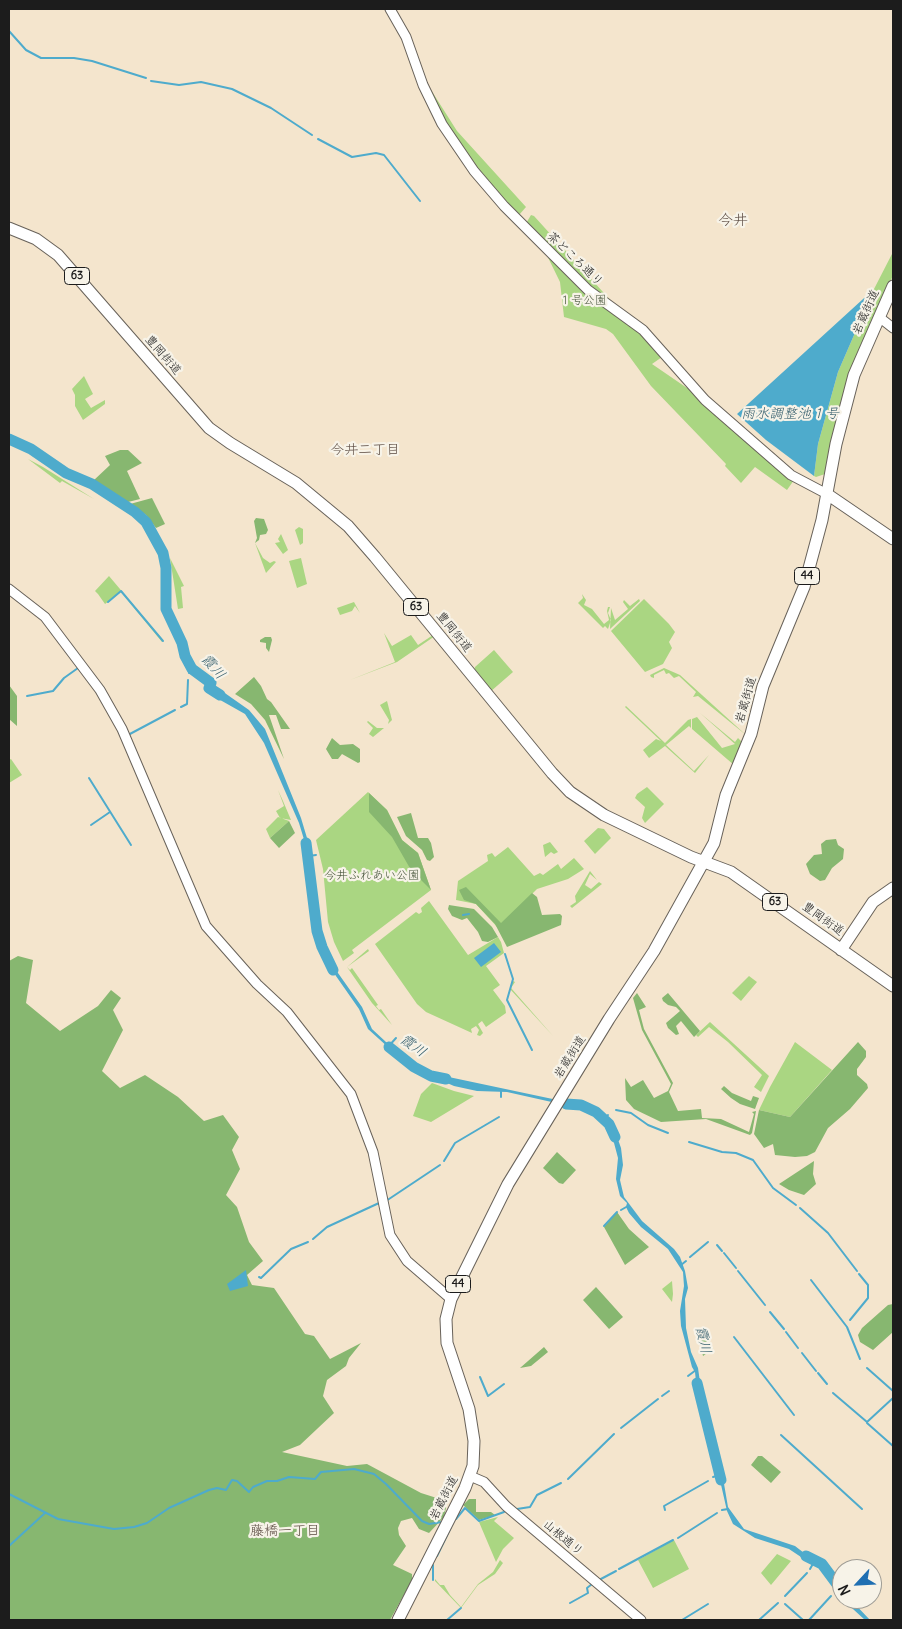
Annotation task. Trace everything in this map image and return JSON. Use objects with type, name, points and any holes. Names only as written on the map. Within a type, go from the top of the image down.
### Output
[{"type":"main road","name":"豊岡街道","points":[[9,228],[36,239],[58,256],[210,428],[230,443],[301,487],[355,534],[565,787],[604,815],[704,862],[726,870],[751,885],[893,986]]},
{"type":"main road","name":"岩蔵街道","points":[[398,1620],[470,1476],[474,1453],[465,1394],[449,1353],[446,1338],[446,1319],[451,1299],[506,1188],[650,956],[686,889],[714,843],[726,795],[748,743],[763,686],[804,587],[852,382],[893,286]]},
{"type":"main road","points":[[827,494],[893,539]]},
{"type":"main road","points":[[841,950],[873,902],[893,888]]},
{"type":"street","name":"茶どころ通り","points":[[390,9],[406,37],[423,85],[442,124],[474,171],[504,206],[588,290],[644,330],[705,400],[791,475],[827,494]]},
{"type":"street","points":[[879,317],[893,328]]},
{"type":"street","points":[[9,589],[45,617],[100,690],[122,729],[206,926],[258,984],[287,1012],[351,1094],[370,1145],[390,1236],[407,1261],[451,1299]]},
{"type":"street","name":"山根通り","points":[[470,1476],[484,1482],[506,1506],[641,1620]]},
{"type":"green space","points":[[428,89],[431,90],[457,131],[526,207],[519,215],[481,178],[446,128]]},
{"type":"green space","name":"１号公園","points":[[531,215],[534,216],[662,357],[652,364],[687,388],[688,386],[728,426],[794,480],[787,490],[755,467],[741,483],[725,466],[726,464],[651,386],[613,334],[606,329],[564,317],[560,282],[539,239],[525,225]]},
{"type":"green space","points":[[893,252],[893,275],[841,407],[830,445],[825,474],[816,477],[814,476],[818,444],[838,372],[874,289]]},
{"type":"green space","points":[[84,376],[93,394],[85,399],[91,408],[105,400],[105,404],[83,420],[75,406],[75,395],[72,389]]},
{"type":"green space","points":[[120,450],[128,450],[142,463],[127,471],[140,499],[128,502],[93,481],[110,465],[105,456]]},
{"type":"green space","points":[[28,459],[94,499],[62,481],[60,483]]},
{"type":"green space","points":[[152,498],[165,524],[156,528],[146,515],[130,504]]},
{"type":"green space","points":[[256,518],[264,519],[268,530],[266,534],[260,535],[259,540],[255,543],[257,538],[254,521]]},
{"type":"green space","points":[[299,527],[303,529],[303,543],[300,545],[295,530]]},
{"type":"green space","points":[[281,534],[288,550],[283,554],[275,543],[280,542],[278,539]]},
{"type":"green space","points":[[255,543],[263,558],[270,563],[276,562],[266,573]]},
{"type":"green space","points":[[170,558],[184,586],[181,587],[183,608],[178,609]]},
{"type":"green space","points":[[301,558],[307,584],[297,588],[289,561]]},
{"type":"green space","points":[[109,576],[163,640],[162,642],[121,592],[105,604],[95,591]]},
{"type":"green space","points":[[582,594],[586,600],[584,605],[592,609],[604,624],[609,620],[607,611],[608,607],[610,607],[608,613],[611,620],[608,629],[605,626],[603,628],[578,603],[583,598]]},
{"type":"green space","points":[[639,599],[640,601],[610,629],[611,608],[615,620],[628,609],[623,602],[624,600],[630,606]]},
{"type":"green space","points":[[644,599],[675,632],[669,642],[672,648],[663,664],[645,672],[611,631]]},
{"type":"green space","points":[[354,602],[360,613],[355,606],[352,611],[340,615],[337,608]]},
{"type":"green space","points":[[384,633],[392,646],[411,635],[418,645],[433,635],[435,636],[397,662],[350,680],[395,662]]},
{"type":"green space","points":[[265,637],[271,637],[272,640],[269,652],[266,648],[266,643],[260,642]]},
{"type":"green space","points":[[494,650],[513,672],[490,692],[474,671],[475,667]]},
{"type":"green space","points":[[664,668],[680,675],[746,735],[698,696],[693,697],[696,692],[679,676],[674,678],[669,673],[666,674],[664,670],[654,675],[654,678],[651,677],[650,675]]},
{"type":"green space","points":[[254,677],[267,699],[290,729],[281,729],[276,715],[269,715],[284,759],[265,720],[251,704],[235,694]]},
{"type":"green space","points":[[9,685],[17,696],[17,726],[9,719]]},
{"type":"green space","points":[[387,701],[392,720],[388,724],[389,720],[380,705]]},
{"type":"green space","points":[[626,706],[665,743],[691,719],[691,728],[689,726],[666,745],[694,771],[709,755],[695,773],[665,746],[649,758],[643,750],[656,739],[661,741]]},
{"type":"green space","points":[[700,713],[735,742],[738,738],[743,743],[734,765],[692,729],[692,719],[697,717],[722,748],[735,744]]},
{"type":"green space","points":[[368,721],[377,728],[384,728],[373,737],[369,734],[373,728]]},
{"type":"green space","points":[[332,738],[340,745],[353,744],[360,749],[360,762],[358,763],[342,754],[338,759],[332,759],[326,749]]},
{"type":"green space","points":[[11,759],[22,775],[9,783],[9,760]]},
{"type":"green space","points":[[647,787],[664,804],[645,823],[642,818],[645,807],[635,798],[637,794]]},
{"type":"green space","points":[[278,790],[291,820],[280,818],[276,811],[284,806]]},
{"type":"green space","name":"今井ふれあい公園","points":[[368,792],[387,810],[402,840],[418,853],[431,890],[352,950],[354,953],[343,961],[334,942],[328,922],[323,869],[316,840]]},
{"type":"green space","points":[[369,793],[387,810],[402,840],[418,853],[431,890],[411,870],[392,837],[369,812]]},
{"type":"green space","points":[[411,813],[418,838],[428,838],[431,843],[434,857],[430,861],[427,860],[422,850],[406,836],[397,817]]},
{"type":"green space","points":[[278,817],[289,821],[270,838],[266,829]]},
{"type":"green space","points":[[289,821],[295,833],[279,848],[270,838]]},
{"type":"green space","points":[[598,828],[604,829],[611,838],[595,854],[584,841]]},
{"type":"green space","points":[[836,839],[838,845],[844,849],[843,859],[832,868],[825,880],[820,881],[810,874],[806,864],[814,855],[822,854],[821,844],[826,840]]},
{"type":"green space","points":[[550,842],[558,852],[554,854],[551,852],[545,857],[543,845]]},
{"type":"green space","points":[[508,847],[534,876],[540,873],[543,875],[558,864],[561,869],[574,858],[584,869],[568,879],[537,889],[498,928],[476,904],[456,900],[458,881],[488,861],[487,855],[492,853],[495,857]]},
{"type":"green space","points":[[590,871],[597,880],[590,874],[585,885],[591,889],[599,882],[602,884],[572,908],[570,906],[576,902],[575,896]]},
{"type":"green space","points":[[466,887],[501,923],[532,893],[537,897],[542,915],[560,914],[562,916],[561,925],[507,947],[495,924],[476,904],[464,900],[459,890]]},
{"type":"green space","points":[[429,901],[468,955],[498,937],[501,942],[504,953],[486,966],[500,985],[493,990],[505,1006],[506,1013],[486,1027],[482,1021],[478,1024],[483,1033],[480,1036],[477,1035],[479,1030],[476,1026],[471,1029],[472,1033],[426,1012],[417,1004],[375,944],[416,912],[419,914],[422,912],[421,908]]},
{"type":"green space","points":[[449,905],[474,909],[492,927],[498,937],[488,942],[482,941],[478,932],[467,918],[462,920],[452,916],[448,909]]},
{"type":"green space","points":[[368,949],[369,951],[347,967]]},
{"type":"green space","points":[[18,956],[33,960],[26,1003],[60,1031],[98,1006],[111,990],[121,998],[113,1010],[123,1030],[102,1071],[120,1088],[145,1075],[178,1097],[204,1121],[223,1115],[239,1137],[232,1150],[240,1169],[226,1195],[237,1207],[249,1242],[263,1261],[247,1275],[252,1285],[274,1288],[305,1334],[314,1336],[330,1359],[361,1343],[349,1358],[346,1366],[327,1380],[323,1396],[334,1413],[300,1445],[282,1452],[347,1466],[367,1464],[421,1493],[443,1500],[446,1508],[444,1517],[429,1533],[419,1529],[412,1518],[401,1521],[398,1528],[399,1535],[406,1546],[393,1565],[412,1574],[412,1580],[390,1620],[9,1620],[9,961]]},
{"type":"green space","points":[[347,967],[350,970],[352,968],[378,1005],[376,1006],[379,1010],[381,1009],[392,1025],[372,1003]]},
{"type":"green space","points":[[749,976],[757,982],[741,1001],[732,993]]},
{"type":"green space","points":[[513,981],[515,982],[511,988],[553,1036],[510,989]]},
{"type":"green space","points":[[637,993],[646,1007],[639,1010],[644,1029],[673,1083],[669,1092],[678,1111],[701,1109],[702,1118],[721,1119],[749,1132],[754,1114],[752,1112],[756,1111],[750,1135],[706,1119],[661,1122],[634,1109],[626,1100],[625,1078],[631,1087],[643,1080],[654,1098],[668,1091],[671,1084],[642,1030],[633,998]]},
{"type":"green space","points":[[668,993],[700,1031],[694,1037],[681,1021],[676,1026],[679,1034],[676,1035],[668,1028],[666,1023],[680,1011],[663,1001],[662,998]]},
{"type":"green space","points":[[710,1022],[769,1076],[761,1092],[754,1087],[762,1075],[728,1042],[709,1027],[698,1037],[696,1035]]},
{"type":"green space","points":[[795,1042],[832,1070],[790,1117],[759,1110],[770,1087]]},
{"type":"green space","points":[[858,1042],[866,1051],[866,1057],[857,1069],[857,1075],[867,1084],[868,1088],[850,1109],[828,1128],[815,1152],[807,1156],[795,1157],[775,1155],[773,1144],[764,1148],[754,1134],[759,1110],[790,1117]]},
{"type":"green space","points":[[432,1083],[474,1096],[431,1122],[413,1116],[421,1094]]},
{"type":"green space","points":[[724,1086],[732,1093],[751,1101],[753,1096],[759,1098],[755,1109],[740,1104],[731,1098],[721,1089]]},
{"type":"green space","points":[[557,1152],[576,1170],[563,1184],[559,1183],[543,1168]]},
{"type":"green space","points":[[814,1161],[813,1174],[816,1184],[804,1195],[779,1184]]},
{"type":"green space","points":[[617,1212],[629,1229],[649,1247],[625,1265],[604,1227]]},
{"type":"green space","points":[[672,1281],[673,1294],[672,1302],[662,1289]]},
{"type":"green space","points":[[596,1287],[623,1317],[609,1329],[583,1300]]},
{"type":"green space","points":[[893,1304],[893,1332],[873,1350],[860,1342],[858,1335],[862,1328],[888,1305]]},
{"type":"green space","points":[[701,1333],[703,1336],[706,1333],[710,1338],[707,1341],[713,1349],[703,1356],[698,1335]]},
{"type":"green space","points":[[544,1347],[548,1352],[531,1366],[520,1368]]},
{"type":"green space","points":[[758,1456],[762,1456],[781,1472],[771,1483],[751,1465]]},
{"type":"green space","points":[[469,1499],[476,1499],[476,1512],[491,1512],[495,1515],[479,1520],[463,1505]]},
{"type":"green space","points":[[498,1517],[494,1521],[514,1538],[503,1549],[496,1562],[479,1522]]},
{"type":"green space","points":[[674,1540],[689,1569],[653,1588],[638,1560]]},
{"type":"green space","points":[[777,1554],[791,1561],[771,1585],[761,1573]]},
{"type":"green space","points":[[500,1560],[503,1563],[495,1574],[478,1585],[461,1608],[435,1581],[435,1579],[440,1585],[444,1585],[461,1607],[478,1584],[493,1572]]},
{"type":"water","name":"雨水調整池１号","points":[[874,289],[838,372],[818,444],[814,476],[766,440],[737,414]]},
{"type":"water","points":[[212,684],[249,710],[265,729],[301,818],[307,838],[309,856],[299,823],[264,743],[245,714],[206,692]]},
{"type":"water","points":[[494,943],[501,952],[481,967],[474,958]]},
{"type":"water","points":[[326,956],[362,1007],[372,1029],[400,1055],[400,1058],[368,1029],[359,1009],[329,966]]},
{"type":"water","points":[[431,1076],[444,1076],[581,1105],[565,1105],[507,1092],[477,1091],[454,1086]]},
{"type":"water","points":[[609,1124],[615,1131],[621,1148],[623,1165],[620,1180],[624,1197],[642,1221],[674,1249],[680,1257],[685,1271],[688,1288],[685,1299],[686,1328],[691,1352],[698,1368],[702,1396],[697,1391],[695,1372],[681,1326],[680,1311],[684,1286],[683,1272],[668,1249],[641,1227],[629,1213],[626,1207],[627,1203],[620,1196],[616,1179],[618,1158]]},
{"type":"water","points":[[246,1270],[248,1286],[230,1291],[227,1284]]},
{"type":"water","points":[[717,1467],[723,1478],[728,1507],[744,1529],[795,1546],[817,1563],[807,1561],[789,1549],[755,1538],[733,1524],[727,1511]]},
{"type":"water","points":[[853,1609],[860,1609],[870,1620],[865,1620]]},
{"type":"waterway","points":[[9,31],[26,50],[41,58],[74,58],[92,61],[146,78]]},
{"type":"waterway","points":[[151,81],[179,85],[201,82],[232,89],[271,108],[312,135]]},
{"type":"waterway","points":[[318,139],[352,157],[376,153],[384,155],[420,201]]},
{"type":"waterway","name":"霞川","points":[[9,439],[31,449],[66,473],[92,484],[135,512],[146,522],[163,553],[166,568],[166,609],[182,643],[185,656],[192,669],[211,683],[209,688],[220,695]]},
{"type":"waterway","points":[[108,602],[121,591],[163,641]]},
{"type":"waterway","name":"霞川","points":[[189,673],[190,666]]},
{"type":"waterway","points":[[27,696],[53,691],[64,678],[78,668]]},
{"type":"waterway","points":[[181,707],[187,704],[188,680]]},
{"type":"waterway","points":[[128,735],[175,710]]},
{"type":"waterway","points":[[89,778],[131,845]]},
{"type":"waterway","points":[[91,825],[110,812]]},
{"type":"waterway","name":"霞川","points":[[306,843],[317,931],[333,970]]},
{"type":"waterway","name":"霞川","points":[[309,856],[316,855]]},
{"type":"waterway","points":[[463,915],[469,914]]},
{"type":"waterway","points":[[505,954],[513,979],[507,1000],[532,1050]]},
{"type":"waterway","points":[[388,1047],[396,1038]]},
{"type":"waterway","name":"霞川","points":[[389,1047],[414,1067],[431,1076],[446,1079]]},
{"type":"waterway","name":"霞川","points":[[501,1090],[501,1097]]},
{"type":"waterway","name":"霞川","points":[[566,1104],[581,1105],[596,1112],[609,1124],[615,1137]]},
{"type":"waterway","points":[[616,1110],[631,1113],[648,1125],[668,1133]]},
{"type":"waterway","name":"霞川","points":[[604,1118],[608,1115]]},
{"type":"waterway","points":[[444,1161],[455,1143],[499,1117]]},
{"type":"waterway","points":[[689,1142],[722,1152],[736,1153],[753,1160],[773,1188],[796,1205]]},
{"type":"waterway","points":[[386,1201],[440,1165]]},
{"type":"waterway","points":[[313,1239],[327,1227],[379,1203]]},
{"type":"waterway","name":"霞川","points":[[621,1210],[628,1206]]},
{"type":"waterway","points":[[800,1208],[828,1233],[857,1271]]},
{"type":"waterway","points":[[604,1226],[617,1212]]},
{"type":"waterway","points":[[259,1277],[261,1278],[291,1249],[308,1242]]},
{"type":"waterway","points":[[690,1257],[708,1242]]},
{"type":"waterway","points":[[717,1245],[722,1251]]},
{"type":"waterway","points":[[724,1253],[736,1268]]},
{"type":"waterway","points":[[681,1265],[686,1261]]},
{"type":"waterway","points":[[738,1271],[765,1305]]},
{"type":"waterway","points":[[850,1320],[868,1298],[868,1285],[859,1274]]},
{"type":"waterway","points":[[811,1280],[847,1327],[860,1359]]},
{"type":"waterway","points":[[770,1312],[784,1329]]},
{"type":"waterway","points":[[786,1332],[798,1348]]},
{"type":"waterway","points":[[734,1337],[794,1415]]},
{"type":"waterway","points":[[802,1353],[816,1371]]},
{"type":"waterway","points":[[867,1368],[893,1391]]},
{"type":"waterway","name":"霞川","points":[[688,1376],[696,1370]]},
{"type":"waterway","points":[[818,1373],[827,1384]]},
{"type":"waterway","points":[[480,1377],[488,1396],[504,1384]]},
{"type":"waterway","name":"霞川","points":[[697,1383],[721,1480]]},
{"type":"waterway","points":[[662,1396],[669,1391]]},
{"type":"waterway","points":[[833,1393],[867,1422],[893,1398]]},
{"type":"waterway","points":[[621,1428],[658,1399]]},
{"type":"waterway","points":[[867,1423],[893,1446]]},
{"type":"waterway","points":[[568,1479],[614,1434]]},
{"type":"waterway","points":[[781,1435],[862,1509]]},
{"type":"waterway","points":[[9,1494],[58,1519],[114,1529],[134,1527],[147,1523],[169,1508],[209,1490],[217,1488],[226,1490],[232,1480],[237,1481],[249,1492],[253,1487],[267,1481],[277,1481],[289,1477],[315,1479],[321,1472],[354,1469],[374,1474],[422,1521],[429,1524],[442,1522]]},
{"type":"waterway","name":"霞川","points":[[713,1477],[720,1475]]},
{"type":"waterway","points":[[665,1510],[664,1506],[708,1481]]},
{"type":"waterway","points":[[517,1509],[530,1507],[537,1495],[561,1483]]},
{"type":"waterway","points":[[456,1519],[465,1508],[479,1521],[504,1512]]},
{"type":"waterway","name":"霞川","points":[[722,1510],[728,1509]]},
{"type":"waterway","points":[[9,1546],[45,1513]]},
{"type":"waterway","points":[[678,1538],[717,1513]]},
{"type":"waterway","points":[[437,1556],[451,1527]]},
{"type":"waterway","points":[[619,1569],[673,1540]]},
{"type":"waterway","name":"霞川","points":[[806,1556],[822,1564],[832,1578]]},
{"type":"waterway","points":[[810,1569],[814,1562]]},
{"type":"waterway","points":[[433,1565],[433,1580]]},
{"type":"waterway","points":[[599,1580],[616,1571]]},
{"type":"waterway","points":[[785,1596],[807,1573]]},
{"type":"waterway","points":[[570,1603],[588,1593],[587,1588],[592,1584]]},
{"type":"waterway","points":[[809,1620],[831,1596]]},
{"type":"waterway","points":[[759,1620],[778,1603]]},
{"type":"waterway","points":[[682,1620],[708,1604]]},
{"type":"waterway","points":[[785,1604],[803,1620]]},
{"type":"waterway","points":[[447,1620],[461,1608]]},
{"type":"district","name":"今井","points":[[733,221]]},
{"type":"district","name":"今井二丁目","points":[[365,450]]},
{"type":"district","name":"藤橋一丁目","points":[[285,1531]]}]
